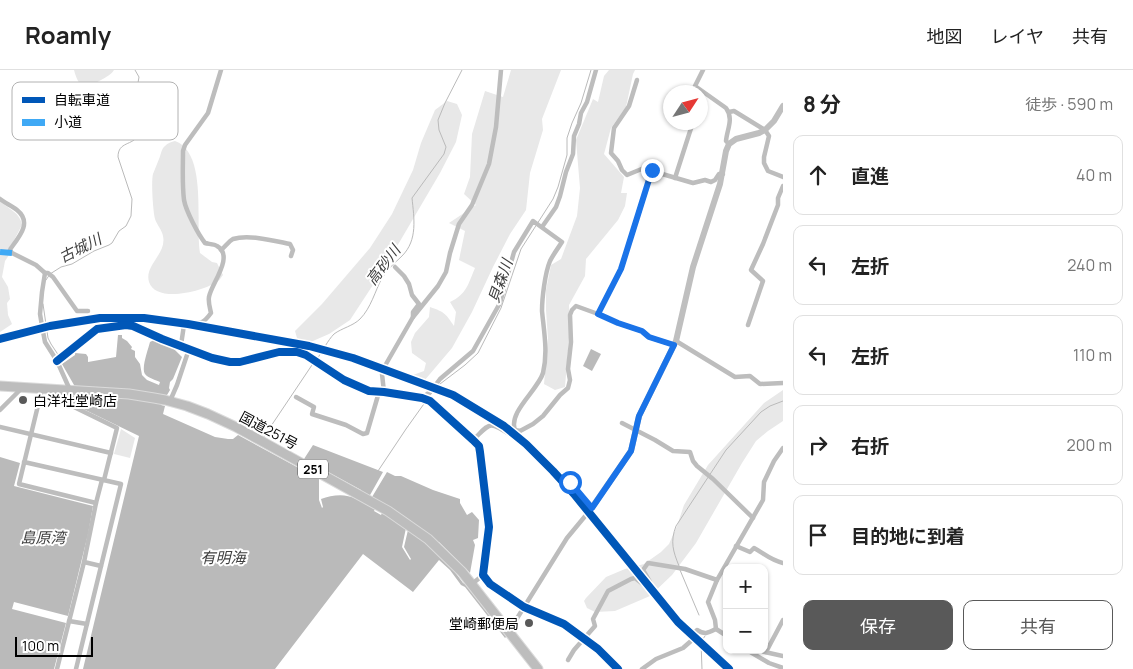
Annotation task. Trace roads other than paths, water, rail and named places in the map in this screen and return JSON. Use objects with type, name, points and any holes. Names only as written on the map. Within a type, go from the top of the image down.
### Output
[{"type":"highway","name":"国道251号","points":[[0,386],[129,394],[168,400],[208,414],[254,436],[403,520],[428,539],[472,584],[538,669]]},
{"type":"street","points":[[181,345],[184,325],[188,322],[197,324],[202,322],[210,313],[208,299],[222,267],[223,255],[221,250],[217,246],[205,243],[186,209],[184,200],[183,151],[184,145],[208,113],[221,70]]},
{"type":"street","points":[[296,396],[314,407],[312,414],[346,425],[363,434],[367,432],[381,392],[382,374],[386,364],[413,317],[438,286],[446,272],[460,224],[472,206],[489,164],[496,127],[501,70]]},
{"type":"street","points":[[539,225],[556,206],[560,196],[573,154],[574,136],[581,113],[587,102],[596,70]]},
{"type":"street","points":[[696,85],[703,70]]},
{"type":"street","points":[[636,80],[629,106],[614,128],[611,153],[618,161],[622,170],[627,175],[644,168],[693,183],[705,180],[711,182],[719,174],[723,174]]},
{"type":"street","points":[[708,95],[729,112],[729,131],[726,138],[729,144]]},
{"type":"street","points":[[506,629],[516,620],[566,538],[591,508],[631,451],[639,416],[675,343],[693,267],[723,174],[726,150],[729,144],[736,139],[765,130],[774,121],[783,106]]},
{"type":"street","points":[[729,112],[734,111],[765,130],[768,136],[764,163],[768,171],[783,177]]},
{"type":"street","points":[[675,178],[690,130]]},
{"type":"street","points":[[598,314],[621,269],[652,170]]},
{"type":"street","points":[[748,325],[763,281],[751,270],[778,205],[778,198],[783,186]]},
{"type":"street","points":[[0,199],[17,210],[24,217],[25,221],[23,230],[10,250],[12,253],[36,265],[48,274],[77,311],[88,311]]},
{"type":"street","points":[[425,399],[440,379],[473,351],[500,303],[514,252],[533,221],[562,242],[550,262],[544,289],[542,309],[546,339],[542,375],[514,421],[515,430]]},
{"type":"street","points":[[221,250],[232,240],[263,238],[290,244],[294,250],[291,256]]},
{"type":"street","points":[[395,267],[404,276],[409,284],[412,295],[419,304],[413,312],[413,317]]},
{"type":"street","points":[[48,274],[42,292],[40,314],[45,342],[59,360],[74,390]]},
{"type":"street","points":[[473,440],[486,427],[492,425],[496,425],[509,434],[533,424],[543,416],[568,388],[570,380],[568,368],[571,342],[570,315],[576,306],[642,331],[649,337],[675,343],[735,377],[750,376],[760,384],[783,383]]},
{"type":"street","points":[[59,360],[96,329],[126,325],[133,326],[212,358],[230,362],[240,362],[272,353],[289,351],[306,355],[344,380],[369,391],[425,399],[437,407],[479,446],[489,527],[483,575],[472,584]]},
{"type":"street","points":[[168,400],[177,385],[189,349]]},
{"type":"street","points":[[0,410],[23,388]]},
{"type":"street","points":[[42,389],[19,484],[96,503]]},
{"type":"street","points":[[57,669],[84,562],[96,503],[117,428],[74,407]]},
{"type":"street","points":[[622,423],[673,451],[690,452],[693,461],[752,518]]},
{"type":"street","points":[[0,427],[111,453]]},
{"type":"street","points":[[716,629],[715,620],[708,602],[717,580],[763,500],[764,482],[774,461],[783,448]]},
{"type":"street","points":[[24,462],[121,484],[76,669]]},
{"type":"street","points":[[574,476],[570,482],[591,508]]},
{"type":"street","points":[[736,546],[750,552],[754,548],[767,557],[783,563]]},
{"type":"street","points":[[84,562],[101,566]]},
{"type":"street","points":[[568,660],[574,650],[595,626],[593,619],[608,592],[635,578],[644,586],[650,584],[643,570],[648,563],[680,568],[717,580]]},
{"type":"street","points":[[483,575],[490,584],[524,607],[564,624],[584,638],[618,669]]},
{"type":"street","points":[[69,620],[87,624]]},
{"type":"street","points":[[768,648],[783,620]]},
{"type":"street","points":[[716,629],[723,633]]},
{"type":"street","points":[[642,669],[656,659],[683,648],[691,641],[692,634],[697,630],[702,634],[716,629]]},
{"type":"street","points":[[768,652],[783,656]]},
{"type":"street","points":[[754,654],[769,663],[783,668]]},
{"type":"water","name":"有明海","points":[[118,335],[122,335],[122,338],[135,351],[135,357],[140,364],[142,375],[147,380],[159,385],[160,382],[148,377],[144,371],[144,363],[150,342],[154,340],[171,346],[182,357],[170,382],[170,390],[167,395],[164,395],[161,405],[165,406],[163,414],[215,437],[233,439],[238,435],[319,479],[319,500],[322,508],[321,499],[338,495],[356,499],[361,490],[304,459],[313,445],[383,472],[365,504],[406,528],[402,547],[410,560],[404,547],[408,530],[427,544],[432,537],[404,516],[372,497],[387,472],[460,499],[460,503],[467,515],[472,512],[479,520],[478,538],[473,540],[475,545],[470,573],[439,542],[432,549],[467,585],[507,636],[505,638],[465,587],[439,560],[413,592],[363,554],[275,669],[83,669],[139,436],[71,403],[74,385],[62,364],[75,355],[75,353],[86,354],[88,362],[116,357]]},
{"type":"water","points":[[591,349],[601,354],[592,371],[583,366]]},
{"type":"water","name":"島原湾","points":[[0,457],[20,463],[14,486],[93,506],[68,616],[14,602],[12,609],[66,623],[54,669],[0,669]]},
{"type":"waterway","name":"古城川","points":[[135,70],[139,77],[138,82]]},
{"type":"waterway","name":"高砂川","points":[[317,359],[334,334],[364,315],[384,275],[402,256],[411,243],[414,228],[412,198],[444,154],[446,147],[439,130],[438,120],[462,70]]},
{"type":"waterway","name":"貝森川","points":[[378,471],[431,394],[440,384],[478,353],[501,308],[521,249],[553,199],[558,187],[567,155],[567,138],[581,103],[591,70]]},
{"type":"waterway","name":"古城川","points":[[46,280],[50,274],[61,267],[72,264],[112,243],[119,231],[126,226],[131,216],[132,199],[118,157],[120,148],[134,140]]},
{"type":"waterway","name":"古城川","points":[[43,304],[48,338],[59,356]]},
{"type":"waterway","name":"高砂川","points":[[263,438],[314,362]]},
{"type":"waterway","points":[[679,566],[673,546],[676,526],[726,450],[761,412],[783,401]]},
{"type":"waterway","points":[[680,570],[699,615]]},
{"type":"waterway","points":[[702,669],[701,642],[705,636]]},
{"type":"place","name":"白洋社堂崎店","points":[[23,400]]},
{"type":"place","name":"堂崎郵便局","points":[[529,623]]}]
